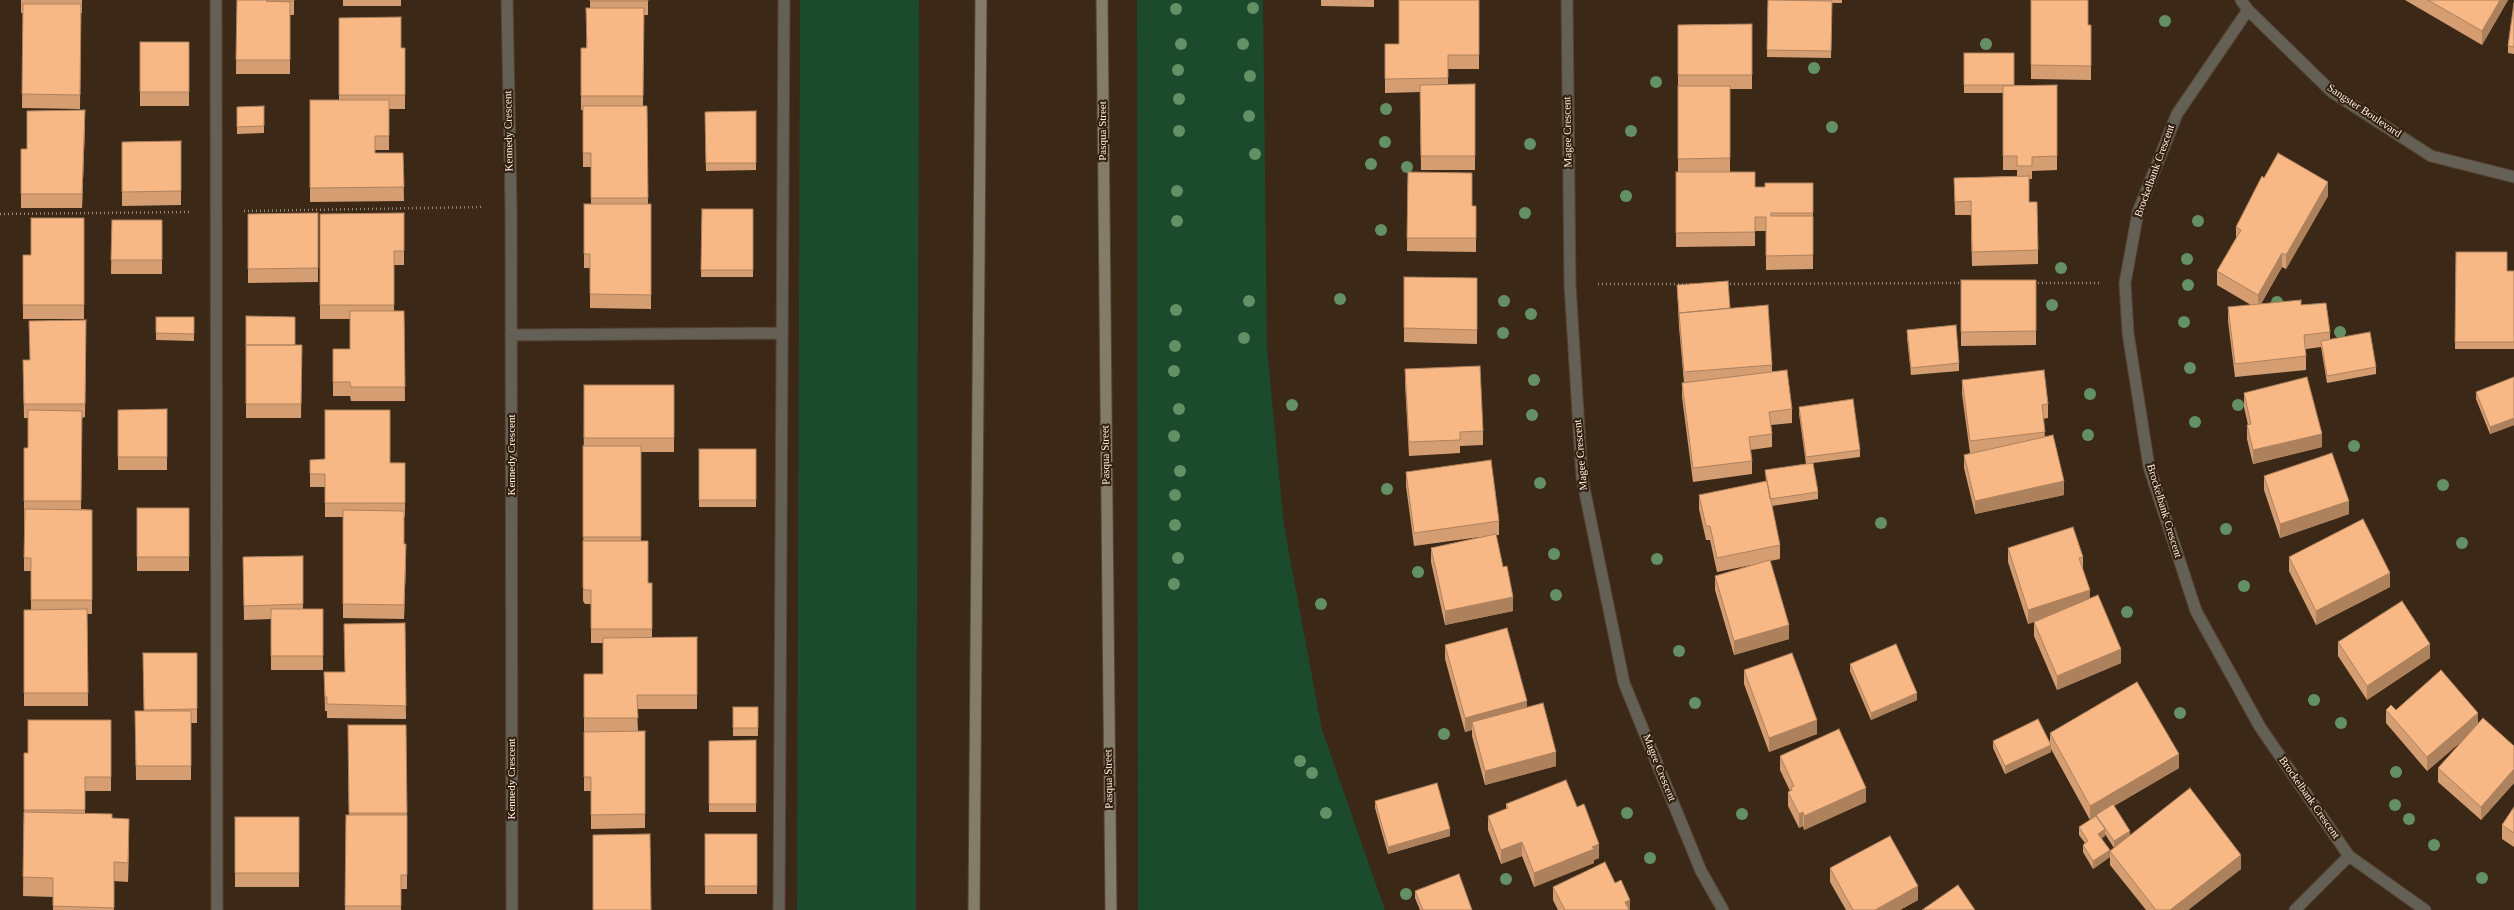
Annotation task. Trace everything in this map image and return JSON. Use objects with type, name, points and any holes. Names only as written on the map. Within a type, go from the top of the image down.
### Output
[{"type":"main road","points":[[974,910],[981,0]]},
{"type":"main road","name":"Pasqua Street","points":[[1102,0],[1111,910]]},
{"type":"street","points":[[216,0],[217,910]]},
{"type":"street","name":"Kennedy Crescent","points":[[507,0],[511,206],[512,910]]},
{"type":"street","points":[[779,910],[784,0]]},
{"type":"street","name":"Magee Crescent","points":[[1567,0],[1570,284],[1582,478],[1624,683],[1701,871],[1723,910]]},
{"type":"street","name":"Sangster Boulevard","points":[[2241,0],[2248,10],[2332,92],[2431,156],[2514,177]]},
{"type":"street","name":"Brockelbank Crescent","points":[[2248,10],[2177,114],[2138,212],[2125,282],[2128,333],[2149,467],[2196,612],[2260,728],[2349,856],[2425,910]]},
{"type":"street","points":[[511,335],[782,333]]},
{"type":"street","points":[[2295,910],[2349,856]]},
{"type":"path","points":[[0,214],[511,206]]},
{"type":"path","points":[[2030,283],[2125,282]]},
{"type":"path","points":[[1720,284],[1966,283]]},
{"type":"path","points":[[1570,284],[1705,284]]},
{"type":"green space","points":[[800,0],[919,0],[916,910],[797,910]]},
{"type":"green space","points":[[1137,0],[1263,0],[1267,348],[1284,526],[1322,730],[1385,910],[1138,910]]},
{"type":"building","points":[[237,0],[294,0],[266,1],[290,2],[290,60],[236,60]]},
{"type":"building","points":[[648,0],[648,1],[590,1]]},
{"type":"building","points":[[1399,0],[1479,0],[1479,55],[1448,55],[1448,78],[1385,79],[1385,44],[1399,44]]},
{"type":"building","points":[[1768,0],[1832,1],[1831,51],[1767,50]]},
{"type":"building","points":[[2031,0],[2088,0],[2088,25],[2091,25],[2091,66],[2031,65]]},
{"type":"building","points":[[2428,0],[2500,0],[2482,31]]},
{"type":"building","points":[[2514,3],[2514,47],[2508,46]]},
{"type":"building","points":[[23,4],[81,4],[80,95],[22,94]]},
{"type":"building","points":[[586,8],[644,8],[643,96],[581,96],[581,48],[587,48]]},
{"type":"building","points":[[401,17],[401,48],[405,48],[405,95],[339,95],[339,18]]},
{"type":"building","points":[[1752,24],[1752,75],[1678,75],[1678,25]]},
{"type":"building","points":[[140,42],[189,42],[189,92],[140,92]]},
{"type":"building","points":[[1964,53],[2014,53],[2014,85],[1964,85]]},
{"type":"building","points":[[1475,84],[1475,156],[1421,156],[1420,85]]},
{"type":"building","points":[[2057,85],[2057,156],[2032,157],[2032,166],[2017,166],[2017,156],[2003,156],[2003,86]]},
{"type":"building","points":[[1678,86],[1730,86],[1730,158],[1678,159]]},
{"type":"building","points":[[310,100],[389,100],[389,136],[375,136],[375,153],[403,153],[404,187],[310,188]]},
{"type":"building","points":[[264,106],[264,126],[237,127],[237,107]]},
{"type":"building","points":[[583,106],[647,106],[648,198],[591,198],[591,153],[583,153]]},
{"type":"building","points":[[85,110],[82,194],[21,194],[21,149],[27,149],[27,111]]},
{"type":"building","points":[[756,111],[756,163],[706,163],[705,112]]},
{"type":"building","points":[[181,141],[181,191],[122,192],[122,142]]},
{"type":"building","points":[[2278,153],[2328,182],[2286,255],[2282,253],[2258,295],[2217,271],[2241,230],[2236,227],[2262,176],[2264,178]]},
{"type":"building","points":[[1408,172],[1472,173],[1472,206],[1476,206],[1476,238],[1407,238]]},
{"type":"building","points":[[1676,172],[1755,172],[1755,187],[1765,187],[1765,183],[1813,183],[1813,213],[1771,213],[1771,216],[1813,216],[1813,255],[1766,256],[1766,217],[1755,217],[1755,232],[1676,233]]},
{"type":"building","points":[[2029,176],[2029,202],[2037,202],[2038,250],[1972,252],[1971,201],[1955,202],[1954,178]]},
{"type":"building","points":[[584,204],[651,204],[651,295],[590,294],[590,254],[584,254]]},
{"type":"building","points":[[702,209],[753,209],[753,270],[701,270]]},
{"type":"building","points":[[318,213],[318,268],[248,269],[248,214]]},
{"type":"building","points":[[404,213],[404,251],[394,251],[394,305],[320,305],[320,214]]},
{"type":"building","points":[[31,218],[84,218],[84,305],[23,305],[23,255],[31,255]]},
{"type":"building","points":[[112,220],[162,220],[162,260],[111,260]]},
{"type":"building","points":[[2456,252],[2507,252],[2507,271],[2514,271],[2514,342],[2455,342]]},
{"type":"building","points":[[1404,277],[1477,278],[1477,330],[1404,328]]},
{"type":"building","points":[[1961,280],[2036,280],[2036,331],[1961,332]]},
{"type":"building","points":[[1728,281],[1730,308],[1679,313],[1677,285]]},
{"type":"building","points":[[2301,300],[2301,305],[2326,303],[2330,332],[2304,335],[2306,356],[2235,364],[2228,307]]},
{"type":"building","points":[[1768,305],[1772,365],[1684,372],[1679,313]]},
{"type":"building","points":[[350,311],[404,311],[405,387],[351,387],[350,382],[333,382],[333,349],[350,349]]},
{"type":"building","points":[[246,316],[295,317],[295,345],[246,345]]},
{"type":"building","points":[[156,317],[194,317],[194,334],[156,333]]},
{"type":"building","points":[[86,320],[85,404],[24,404],[23,360],[30,360],[29,321]]},
{"type":"building","points":[[1956,325],[1959,363],[1911,368],[1907,330]]},
{"type":"building","points":[[2370,332],[2376,367],[2327,376],[2321,341]]},
{"type":"building","points":[[246,345],[302,345],[301,404],[246,404]]},
{"type":"building","points":[[1480,366],[1483,431],[1460,432],[1460,440],[1409,442],[1405,369]]},
{"type":"building","points":[[1787,370],[1792,409],[1769,412],[1772,434],[1749,437],[1752,461],[1693,468],[1682,383]]},
{"type":"building","points":[[2044,370],[2048,404],[2042,405],[2045,432],[1970,441],[1962,380]]},
{"type":"building","points":[[2307,377],[2322,434],[2253,450],[2247,425],[2251,424],[2244,393]]},
{"type":"building","points":[[2514,377],[2514,418],[2490,427],[2476,392]]},
{"type":"building","points":[[584,385],[674,385],[674,438],[584,438]]},
{"type":"building","points":[[1853,399],[1860,450],[1806,457],[1799,407]]},
{"type":"building","points":[[167,409],[167,457],[118,457],[118,410]]},
{"type":"building","points":[[28,410],[82,411],[81,501],[24,501],[24,448],[28,448]]},
{"type":"building","points":[[325,410],[390,410],[390,463],[405,463],[405,503],[325,503],[325,474],[310,474],[310,460],[325,459]]},
{"type":"building","points":[[2053,435],[2064,481],[1975,501],[1964,455]]},
{"type":"building","points":[[583,446],[641,446],[641,537],[583,537]]},
{"type":"building","points":[[699,449],[756,449],[756,500],[699,500]]},
{"type":"building","points":[[2332,453],[2349,501],[2280,524],[2264,476]]},
{"type":"building","points":[[1491,460],[1499,521],[1414,533],[1406,472]]},
{"type":"building","points":[[1813,463],[1818,492],[1770,499],[1765,470]]},
{"type":"building","points":[[1767,481],[1780,545],[1717,558],[1710,526],[1706,526],[1699,495]]},
{"type":"building","points":[[137,508],[189,508],[189,557],[137,557]]},
{"type":"building","points":[[25,509],[92,510],[92,600],[31,600],[31,558],[24,558]]},
{"type":"building","points":[[343,510],[404,511],[404,544],[406,544],[404,605],[343,604]]},
{"type":"building","points":[[2363,519],[2390,573],[2316,611],[2289,557]]},
{"type":"building","points":[[2073,527],[2083,557],[2079,558],[2090,590],[2028,610],[2008,548]]},
{"type":"building","points":[[1496,534],[1503,567],[1507,566],[1513,597],[1445,611],[1431,548]]},
{"type":"building","points":[[583,541],[648,541],[648,583],[652,583],[652,629],[591,629],[591,590],[585,590],[583,588]]},
{"type":"building","points":[[303,556],[303,604],[244,606],[243,557]]},
{"type":"building","points":[[1770,560],[1789,625],[1734,641],[1715,576]]},
{"type":"building","points":[[2098,595],[2121,649],[2057,676],[2034,622]]},
{"type":"building","points":[[2402,601],[2430,644],[2367,686],[2338,642]]},
{"type":"building","points":[[87,609],[88,693],[24,693],[24,610]]},
{"type":"building","points":[[271,609],[323,609],[323,656],[271,656]]},
{"type":"building","points":[[405,623],[406,706],[327,704],[327,697],[325,697],[324,672],[345,672],[344,624]]},
{"type":"building","points":[[1507,628],[1527,701],[1465,718],[1445,645]]},
{"type":"building","points":[[697,637],[697,695],[637,695],[638,718],[584,718],[584,674],[603,674],[603,638]]},
{"type":"building","points":[[1896,644],[1917,693],[1871,713],[1850,664]]},
{"type":"building","points":[[143,653],[197,653],[197,709],[144,710]]},
{"type":"building","points":[[1792,653],[1817,720],[1769,738],[1744,670]]},
{"type":"building","points":[[2441,670],[2478,713],[2427,757],[2386,710],[2391,705],[2396,710]]},
{"type":"building","points":[[2137,682],[2179,754],[2090,806],[2050,733]]},
{"type":"building","points":[[1543,703],[1556,752],[1485,771],[1472,722]]},
{"type":"building","points":[[733,707],[758,707],[758,728],[733,728]]},
{"type":"building","points":[[135,711],[191,711],[191,766],[136,766]]},
{"type":"building","points":[[2483,718],[2514,746],[2514,769],[2481,807],[2438,768]]},
{"type":"building","points":[[2038,719],[2051,745],[2005,766],[1993,741]]},
{"type":"building","points":[[28,720],[111,720],[111,777],[85,777],[85,810],[24,810],[24,753],[28,753]]},
{"type":"building","points":[[348,725],[406,725],[407,813],[349,813]]},
{"type":"building","points":[[1839,729],[1866,788],[1804,816],[1803,812],[1799,814],[1788,792],[1792,790],[1791,788],[1794,786],[1780,756]]},
{"type":"building","points":[[645,731],[645,814],[591,815],[591,777],[584,777],[584,732]]},
{"type":"building","points":[[756,740],[756,804],[709,804],[709,741]]},
{"type":"building","points":[[1566,780],[1577,807],[1584,804],[1599,844],[1592,847],[1594,849],[1534,873],[1522,842],[1501,850],[1488,816],[1508,808],[1506,804]]},
{"type":"building","points":[[1437,783],[1450,829],[1388,847],[1375,801]]},
{"type":"building","points":[[2190,788],[2241,855],[2170,910],[2156,910],[2110,851]]},
{"type":"building","points":[[2113,804],[2130,831],[2114,841],[2096,815]]},
{"type":"building","points":[[2514,807],[2514,833],[2502,825]]},
{"type":"building","points":[[24,812],[112,814],[112,818],[129,819],[128,863],[114,862],[114,908],[53,906],[53,878],[23,877]]},
{"type":"building","points":[[346,815],[407,815],[407,875],[401,875],[401,906],[345,906]]},
{"type":"building","points":[[2096,816],[2105,829],[2098,834],[2110,850],[2093,861],[2083,845],[2088,841],[2079,827]]},
{"type":"building","points":[[235,817],[299,817],[299,873],[235,873]]},
{"type":"building","points":[[650,834],[651,910],[593,910],[593,835]]},
{"type":"building","points":[[705,834],[757,834],[757,886],[705,886]]},
{"type":"building","points":[[1890,836],[1918,886],[1875,910],[1853,910],[1830,868]]},
{"type":"building","points":[[1605,862],[1615,883],[1621,880],[1630,900],[1625,902],[1629,910],[1565,910],[1553,887]]},
{"type":"building","points":[[1459,874],[1472,910],[1423,910],[1415,891]]},
{"type":"building","points":[[1958,885],[1975,910],[1922,910]]}]
